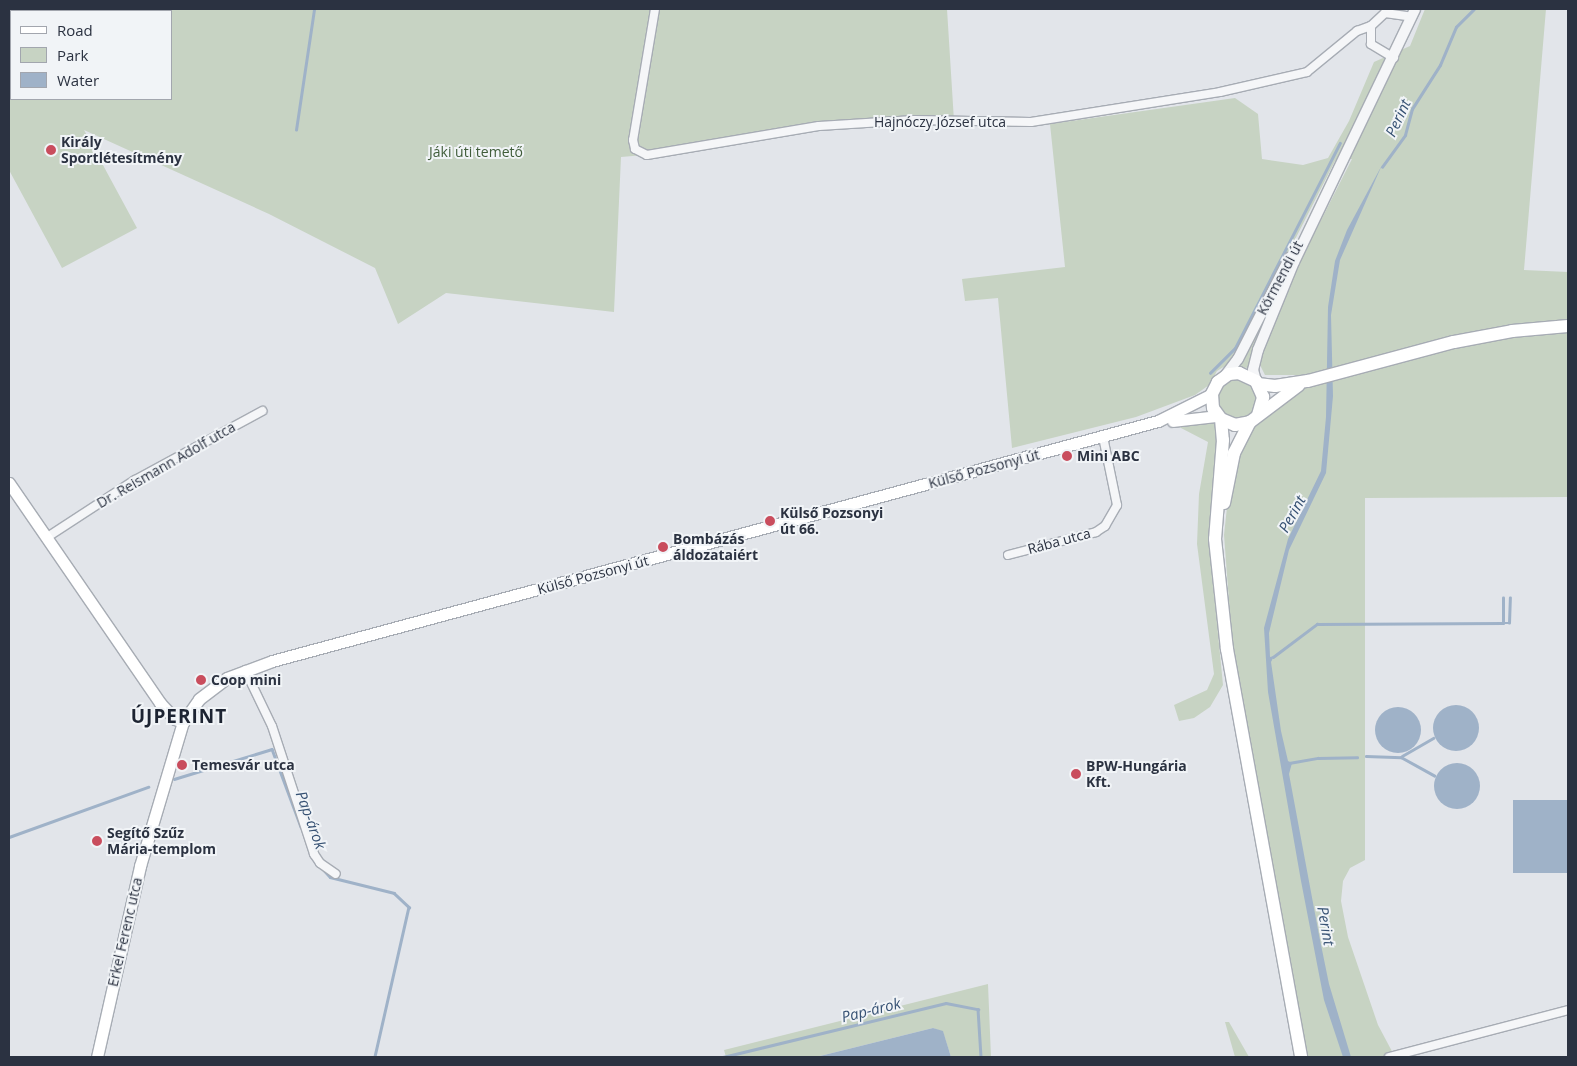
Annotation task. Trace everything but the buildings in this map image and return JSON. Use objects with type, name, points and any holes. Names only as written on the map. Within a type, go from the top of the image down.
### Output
[{"type":"main road","points":[[1301,1057],[1229,660],[1215,532],[1223,440],[1212,394],[1215,386],[1225,376],[1239,373],[1257,382],[1278,386],[1308,381],[1485,336],[1568,326]]},
{"type":"main road","points":[[1137,427],[1187,418],[1219,418],[1235,425],[1254,418],[1308,381]]},
{"type":"main road","points":[[1219,580],[1225,496],[1234,454],[1254,418],[1263,397],[1257,382]]},
{"type":"main road","points":[[1137,427],[1168,418],[1212,394]]},
{"type":"main road","name":"Külső Pozsonyi út","points":[[183,722],[192,708],[212,687],[245,670],[1137,427]]},
{"type":"main road","points":[[9,483],[160,703],[175,719],[183,722]]},
{"type":"main road","name":"Erkel Ferenc utca","points":[[97,1057],[140,866],[183,722]]},
{"type":"street","name":"Hajnóczy József utca","points":[[655,9],[633,140],[635,149],[647,155],[819,126],[914,120],[1031,122],[1220,92],[1307,72],[1357,31],[1371,26]]},
{"type":"street","points":[[1394,58],[1371,44],[1371,26],[1385,13],[1413,13]]},
{"type":"street","name":"Körmendi út","points":[[1257,382],[1253,370],[1260,344],[1334,180],[1394,58],[1413,13]]},
{"type":"street","name":"Körmendi út","points":[[1225,376],[1238,359],[1334,180]]},
{"type":"street","name":"Dr. Reismann Adolf utca","points":[[46,538],[136,480],[262,411]]},
{"type":"street","name":"Rába utca","points":[[1008,554],[1096,532],[1105,526],[1117,505],[1102,437]]},
{"type":"street","points":[[245,670],[272,726],[314,854],[320,863],[336,874]]},
{"type":"street","points":[[1389,1057],[1568,1010]]},
{"type":"green space","name":"Jáki úti temető","points":[[9,9],[947,9],[954,121],[850,123],[656,154],[621,157],[614,312],[446,293],[398,324],[375,268],[269,214],[84,130],[137,228],[62,268],[9,170]]},
{"type":"green space","points":[[1425,9],[1546,9],[1524,270],[1568,272],[1568,497],[1365,498],[1365,860],[1350,868],[1343,881],[1341,901],[1348,937],[1378,1025],[1395,1057],[1306,1057],[1232,641],[1224,535],[1229,489],[1243,438],[1307,375],[1265,375],[1260,365],[1266,340],[1287,287],[1352,159],[1335,161],[1233,361],[1217,371],[1209,385],[1195,395],[1136,417],[1012,448],[998,298],[965,301],[962,279],[1065,267],[1050,124],[1235,98],[1258,114],[1262,159],[1303,165],[1328,158],[1349,121],[1374,62],[1410,46]]},
{"type":"green space","points":[[1271,306],[1248,368],[1238,367]]},
{"type":"green space","points":[[1232,378],[1246,379],[1256,389],[1257,410],[1240,421],[1218,411],[1218,389]]},
{"type":"green space","points":[[1214,419],[1219,425],[1210,551],[1223,685],[1210,707],[1194,718],[1179,721],[1174,705],[1207,690],[1214,674],[1197,544],[1199,494],[1208,442],[1181,428],[1179,420]]},
{"type":"green space","points":[[988,984],[991,1057],[951,1057],[943,1032],[933,1028],[816,1057],[726,1057],[724,1050]]},
{"type":"green space","points":[[1225,1022],[1229,1022],[1249,1057],[1235,1057]]},
{"type":"water","points":[[1382,165],[1340,260],[1331,315],[1333,396],[1326,473],[1289,550],[1269,633],[1270,657],[1274,656],[1271,662],[1281,731],[1288,761],[1292,763],[1289,774],[1319,935],[1329,984],[1351,1057],[1343,1057],[1324,1000],[1301,881],[1268,692],[1264,628],[1288,539],[1321,471],[1326,417],[1328,307],[1335,261],[1347,230]]},
{"type":"water","points":[[1456,705],[1469,709],[1475,715],[1479,728],[1475,741],[1469,747],[1456,751],[1443,747],[1437,741],[1433,728],[1437,715],[1443,709]]},
{"type":"water","points":[[1398,707],[1411,711],[1417,717],[1421,730],[1417,743],[1411,749],[1398,753],[1385,749],[1379,743],[1375,730],[1379,717],[1385,711]]},
{"type":"water","points":[[1457,763],[1470,767],[1476,773],[1480,786],[1476,799],[1470,805],[1457,809],[1444,805],[1438,799],[1434,786],[1438,773],[1444,767]]},
{"type":"water","points":[[1513,800],[1568,800],[1568,873],[1513,873]]},
{"type":"water","points":[[933,1028],[943,1031],[951,1057],[816,1057]]},
{"type":"waterway","points":[[296,130],[314,9]]},
{"type":"waterway","name":"Perint","points":[[1382,167],[1405,135],[1412,109],[1440,65],[1456,27],[1474,9]]},
{"type":"waterway","points":[[1210,373],[1235,348],[1340,143]]},
{"type":"waterway","points":[[1273,657],[1317,624],[1503,623],[1503,598]]},
{"type":"waterway","points":[[1503,623],[1509,623],[1510,598]]},
{"type":"waterway","points":[[1402,756],[1433,738]]},
{"type":"waterway","name":"Pap-árok","points":[[174,779],[272,749],[301,827]]},
{"type":"waterway","points":[[1366,756],[1401,757],[1434,775]]},
{"type":"waterway","points":[[1289,763],[1318,758],[1357,757]]},
{"type":"waterway","name":"Pap-árok","points":[[9,837],[148,787]]},
{"type":"waterway","name":"Pap-árok","points":[[313,858],[330,877],[394,893],[409,907],[375,1057]]},
{"type":"waterway","name":"Pap-árok","points":[[723,1057],[946,1003],[978,1009],[981,1057]]},
{"type":"place","name":"Király Sportlétesítmény","points":[[51,150]]},
{"type":"place","name":"Mini ABC","points":[[1067,456]]},
{"type":"place","name":"Külső Pozsonyi út 66.","points":[[770,521]]},
{"type":"place","name":"Bombázás áldozataiért","points":[[663,547]]},
{"type":"place","name":"Coop mini","points":[[201,680]]},
{"type":"place","name":"Temesvár utca","points":[[182,765]]},
{"type":"place","name":"BPW-Hungária Kft.","points":[[1076,774]]},
{"type":"place","name":"Segítő Szűz Mária-templom","points":[[97,841]]},
{"type":"district","name":"ÚJPERINT","points":[[179,717]]}]
